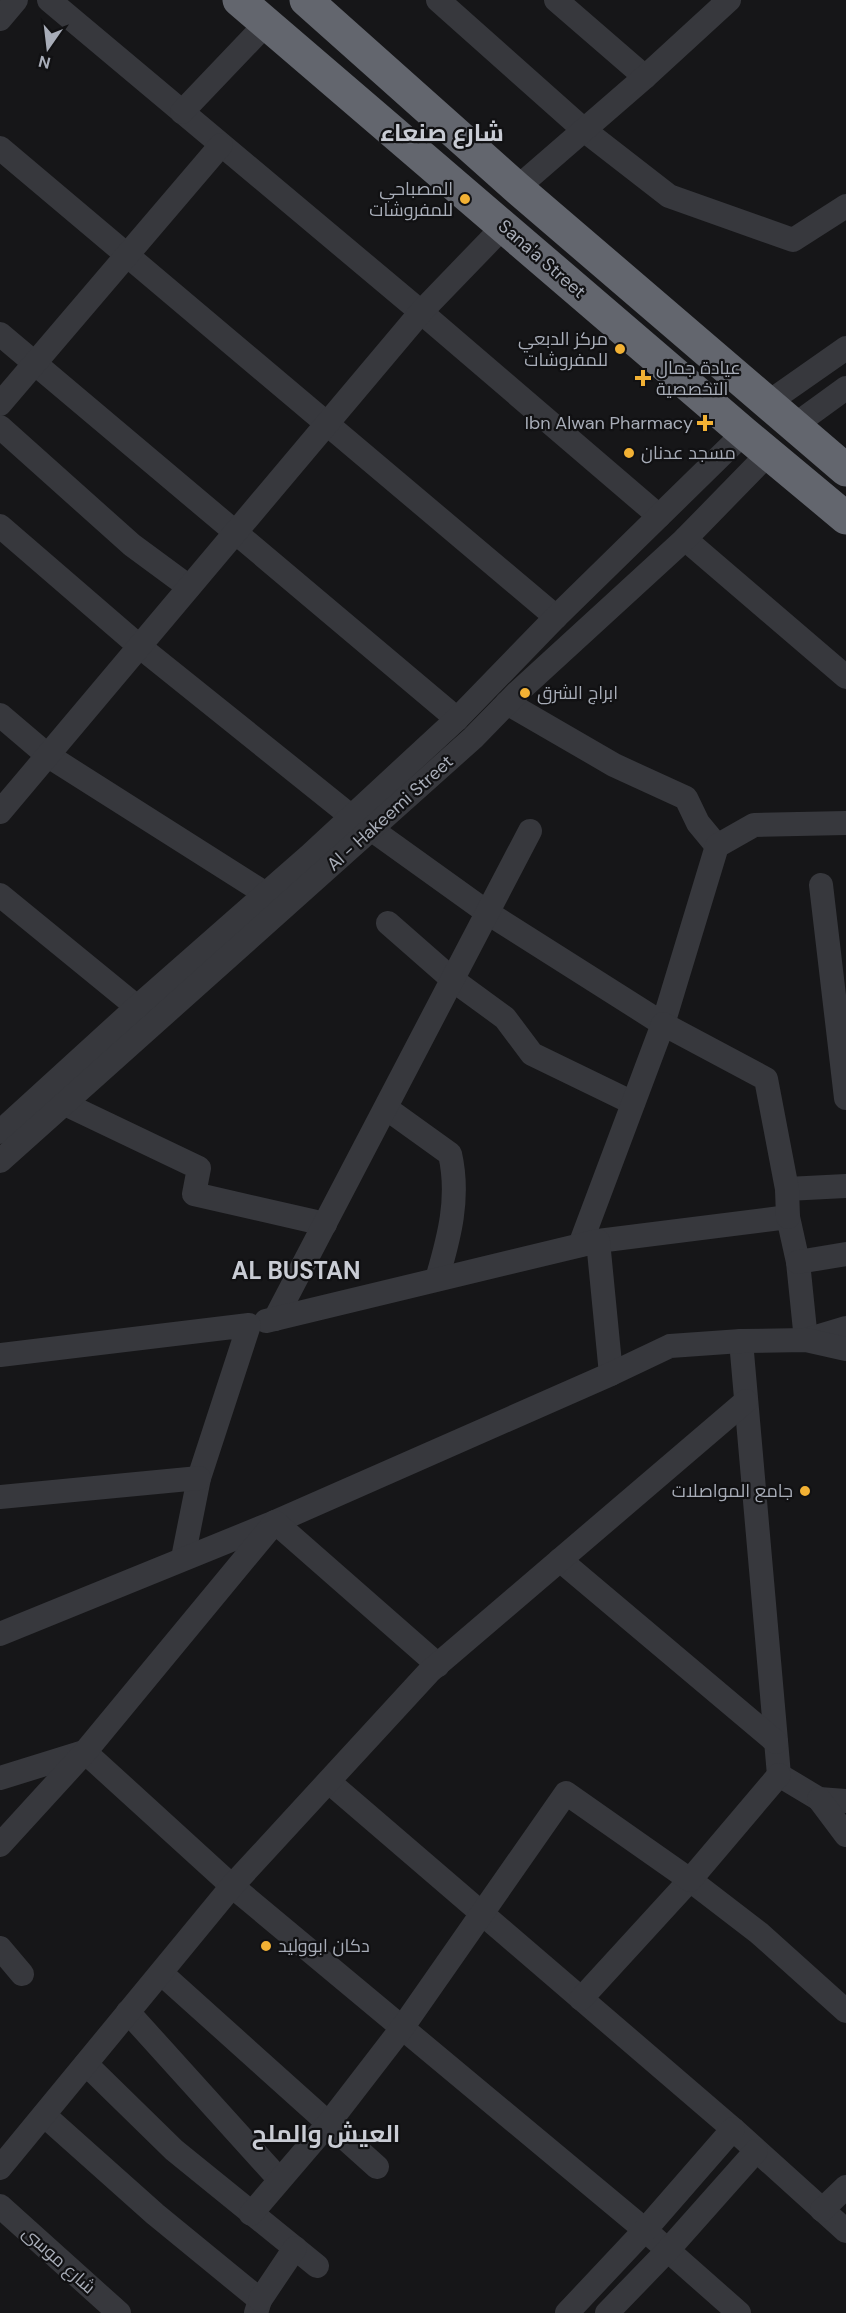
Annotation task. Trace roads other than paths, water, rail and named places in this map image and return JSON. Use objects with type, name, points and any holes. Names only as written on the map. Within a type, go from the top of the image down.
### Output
[{"type":"highway","name":"Sana'a Street","points":[[238,0],[846,518]]},
{"type":"highway","name":"Sana'a Street","points":[[306,0],[517,188],[846,470]]},
{"type":"street","points":[[0,19],[16,0]]},
{"type":"street","points":[[49,0],[421,312],[659,516]]},
{"type":"street","points":[[438,0],[584,130],[669,196],[792,240],[846,206]]},
{"type":"street","points":[[556,0],[645,76]]},
{"type":"street","points":[[517,188],[645,76],[725,1]]},
{"type":"street","points":[[182,112],[266,24]]},
{"type":"street","points":[[0,404],[221,145]]},
{"type":"street","points":[[0,148],[556,617]]},
{"type":"street","points":[[0,812],[421,312],[504,226]]},
{"type":"street","points":[[0,334],[457,719]]},
{"type":"street","points":[[769,402],[846,348]]},
{"type":"street","points":[[795,425],[846,388]]},
{"type":"street","points":[[0,427],[132,545],[189,587]]},
{"type":"street","name":"Al - Hakeemi Street","points":[[0,1161],[65,1104],[362,823],[457,719],[556,617],[744,433]]},
{"type":"street","name":"Al - Hakeemi Street","points":[[0,1132],[137,1007],[266,894],[473,738],[507,703],[685,539],[769,453]]},
{"type":"street","points":[[0,526],[139,646],[362,823],[488,913],[663,1024],[766,1079],[787,1189],[788,1217],[798,1262],[806,1341]]},
{"type":"street","points":[[685,539],[846,677]]},
{"type":"street","points":[[507,703],[614,765],[686,798],[698,824],[717,846]]},
{"type":"street","points":[[0,715],[47,756],[266,894]]},
{"type":"street","points":[[611,1374],[589,1243],[633,1103],[663,1024],[717,846],[754,825],[846,823]]},
{"type":"street","points":[[275,1319],[530,831]]},
{"type":"street","points":[[822,885],[846,1098]]},
{"type":"street","points":[[0,895],[137,1007]]},
{"type":"street","points":[[388,923],[453,980],[504,1018],[532,1054],[633,1103]]},
{"type":"street","points":[[65,1104],[199,1168],[195,1194],[325,1224]]},
{"type":"street","points":[[386,1108],[450,1154],[455,1174],[451,1232],[437,1279]]},
{"type":"street","points":[[787,1189],[846,1186]]},
{"type":"street","points":[[0,1354],[249,1325],[589,1243],[788,1217]]},
{"type":"street","points":[[798,1262],[846,1254]]},
{"type":"street","points":[[183,1558],[199,1478],[249,1325]]},
{"type":"street","points":[[806,1341],[846,1328]]},
{"type":"street","points":[[581,1999],[690,1880],[779,1775],[741,1341]]},
{"type":"street","points":[[0,1634],[275,1522],[670,1346],[741,1341],[806,1341],[846,1349]]},
{"type":"street","points":[[0,2168],[232,1886],[438,1665],[746,1401]]},
{"type":"street","points":[[0,1497],[199,1478]]},
{"type":"street","points":[[275,1522],[438,1665]]},
{"type":"street","points":[[0,1845],[85,1752],[275,1522]]},
{"type":"street","points":[[560,1560],[776,1742]]},
{"type":"street","points":[[0,1778],[85,1752]]},
{"type":"street","points":[[85,1752],[232,1886],[645,2230],[739,2313]]},
{"type":"street","points":[[779,1775],[819,1799],[846,1835]]},
{"type":"street","points":[[328,1782],[733,2129],[846,2231]]},
{"type":"street","points":[[251,2214],[328,2124],[402,2028],[566,1793],[690,1880],[759,1933],[846,2011]]},
{"type":"street","points":[[819,1799],[846,1801]]},
{"type":"street","points":[[0,1948],[22,1974]]},
{"type":"street","points":[[161,1973],[377,2167]]},
{"type":"street","points":[[128,2012],[279,2180]]},
{"type":"street","points":[[86,2064],[174,2150],[317,2266]]},
{"type":"street","points":[[44,2115],[258,2306],[295,2248]]},
{"type":"street","points":[[569,2312],[645,2230],[733,2129]]},
{"type":"street","points":[[607,2313],[668,2250],[756,2151]]},
{"type":"street","points":[[822,2210],[846,2187]]},
{"type":"street","name":"شارع موسى","points":[[0,2206],[119,2313]]},
{"type":"place","name":"المصباحي للمفروشات","points":[[465,199]]},
{"type":"place","name":"مركز الدبعي للمفروشات","points":[[620,349]]},
{"type":"place","name":"عيادة جمال التخصصية","points":[[643,378]]},
{"type":"place","name":"Ibn Alwan Pharmacy","points":[[705,423]]},
{"type":"place","name":"مسجد عدنان","points":[[629,453]]},
{"type":"place","name":"ابراج الشرق","points":[[525,693]]},
{"type":"place","name":"جامع المواصلات","points":[[805,1491]]},
{"type":"place","name":"دكان ابووليد","points":[[266,1946]]},
{"type":"district","name":"شارع صنعاء","points":[[442,133]]},
{"type":"district","name":"AL BUSTAN","points":[[296,1271]]},
{"type":"district","name":"العيش والملح","points":[[326,2134]]}]
